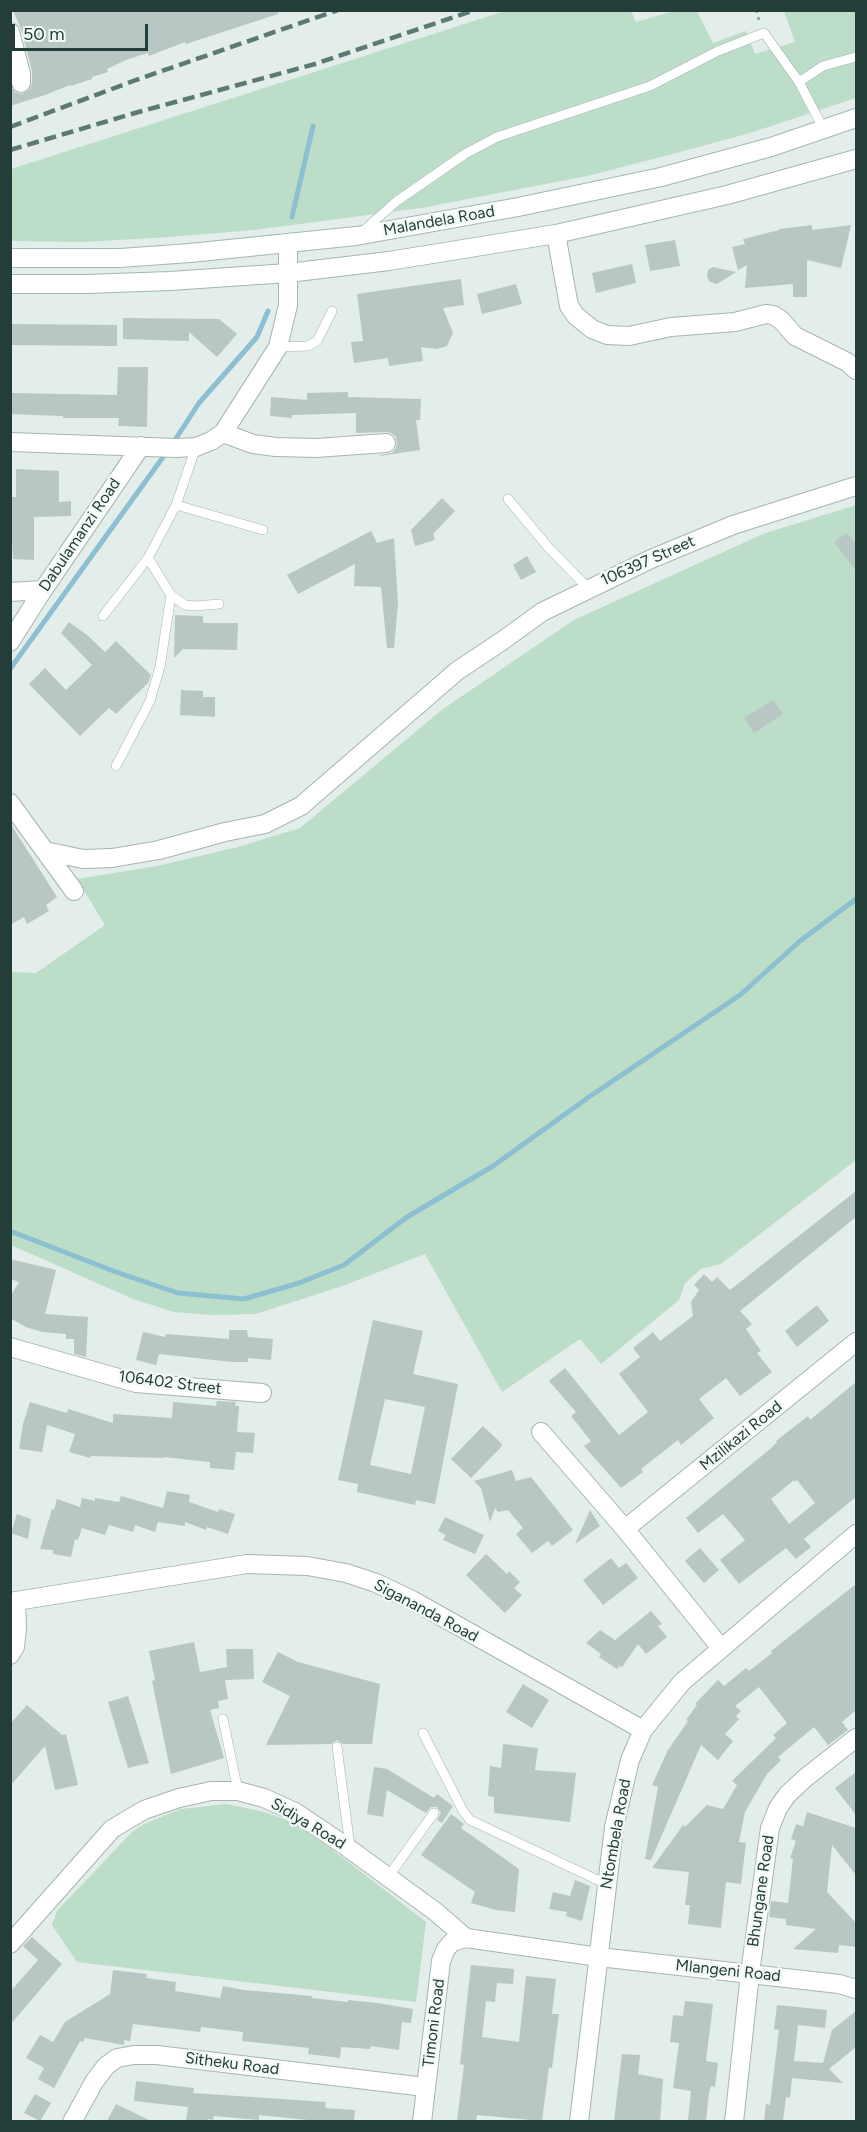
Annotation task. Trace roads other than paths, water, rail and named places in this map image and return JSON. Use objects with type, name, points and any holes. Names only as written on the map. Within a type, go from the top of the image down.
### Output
[{"type":"street","points":[[10,32],[17,55],[21,83]]},
{"type":"street","name":"Malandela Road","points":[[10,258],[120,258],[356,236],[518,207],[661,177],[824,130],[856,118]]},
{"type":"street","name":"Malandela Road","points":[[10,284],[110,284],[288,273],[389,261],[556,234],[728,195],[856,159]]},
{"type":"street","points":[[556,234],[569,306],[576,316],[592,329],[608,335],[629,336],[671,327],[735,322],[766,314],[773,315],[781,320],[795,336],[847,362],[856,370]]},
{"type":"street","points":[[10,442],[196,447],[223,433],[278,347],[288,304],[288,244]]},
{"type":"street","points":[[223,433],[253,444],[276,447],[316,448],[386,443]]},
{"type":"street","name":"Dabulamanzi Road","points":[[10,642],[141,446]]},
{"type":"street","name":"106397 Street","points":[[45,851],[83,859],[112,858],[159,850],[264,824],[301,806],[456,671],[542,612],[651,559],[733,525],[856,486]]},
{"type":"street","points":[[10,592],[43,590]]},
{"type":"street","points":[[10,803],[74,891]]},
{"type":"street","name":"Mzilikazi Road","points":[[625,1529],[856,1342]]},
{"type":"street","name":"106402 Street","points":[[10,1347],[136,1383],[262,1393]]},
{"type":"street","points":[[541,1432],[625,1529],[721,1648]]},
{"type":"street","name":"Ntombela Road","points":[[579,2121],[614,1827],[630,1760],[643,1730],[682,1682],[856,1537]]},
{"type":"street","name":"Sigananda Road","points":[[13,1601],[247,1564],[307,1566],[346,1573],[376,1583],[412,1600],[643,1730]]},
{"type":"street","points":[[10,1655],[15,1647],[17,1629],[13,1601]]},
{"type":"street","name":"Bhungane Road","points":[[734,2121],[750,1973],[770,1828],[787,1795],[856,1738]]},
{"type":"street","name":"Sidiya Road","points":[[10,1944],[112,1829],[144,1810],[179,1797],[211,1791],[238,1791],[264,1798],[295,1812],[436,1912],[466,1938]]},
{"type":"street","points":[[466,1938],[599,1957]]},
{"type":"street","name":"Timoni Road","points":[[422,2121],[441,1960],[452,1942],[466,1938]]},
{"type":"street","name":"Mlangeni Road","points":[[599,1957],[750,1973],[838,1984],[856,1989]]},
{"type":"street","name":"Sitheku Road","points":[[72,2121],[106,2066],[117,2058],[134,2055],[157,2055],[426,2086]]},
{"type":"lane","points":[[356,236],[397,201],[465,154],[498,137],[650,86],[718,51],[764,33],[799,82],[824,130]]},
{"type":"lane","points":[[799,82],[823,66],[856,57]]},
{"type":"lane","points":[[278,347],[308,346],[317,340],[332,311]]},
{"type":"lane","points":[[103,616],[148,558],[176,505],[196,447]]},
{"type":"lane","points":[[508,499],[588,588]]},
{"type":"lane","points":[[176,505],[263,530]]},
{"type":"lane","points":[[148,558],[171,596],[185,605],[219,604]]},
{"type":"lane","points":[[116,765],[150,701],[160,667],[171,596]]},
{"type":"lane","points":[[223,1719],[238,1791]]},
{"type":"lane","points":[[423,1733],[463,1811],[470,1820],[606,1884]]},
{"type":"lane","points":[[337,1748],[350,1849]]},
{"type":"lane","points":[[388,1877],[434,1813]]},
{"type":"waterway","points":[[292,217],[313,126]]},
{"type":"waterway","points":[[173,443],[199,403],[257,337],[268,311]]},
{"type":"waterway","points":[[10,669],[166,453]]},
{"type":"waterway","points":[[10,1231],[178,1293],[244,1299],[299,1283],[344,1265],[407,1217],[493,1166],[589,1097],[740,995],[800,941],[856,899]]},
{"type":"railway","points":[[10,127],[136,80],[338,10]]},
{"type":"railway","points":[[10,150],[315,64],[475,10]]}]
